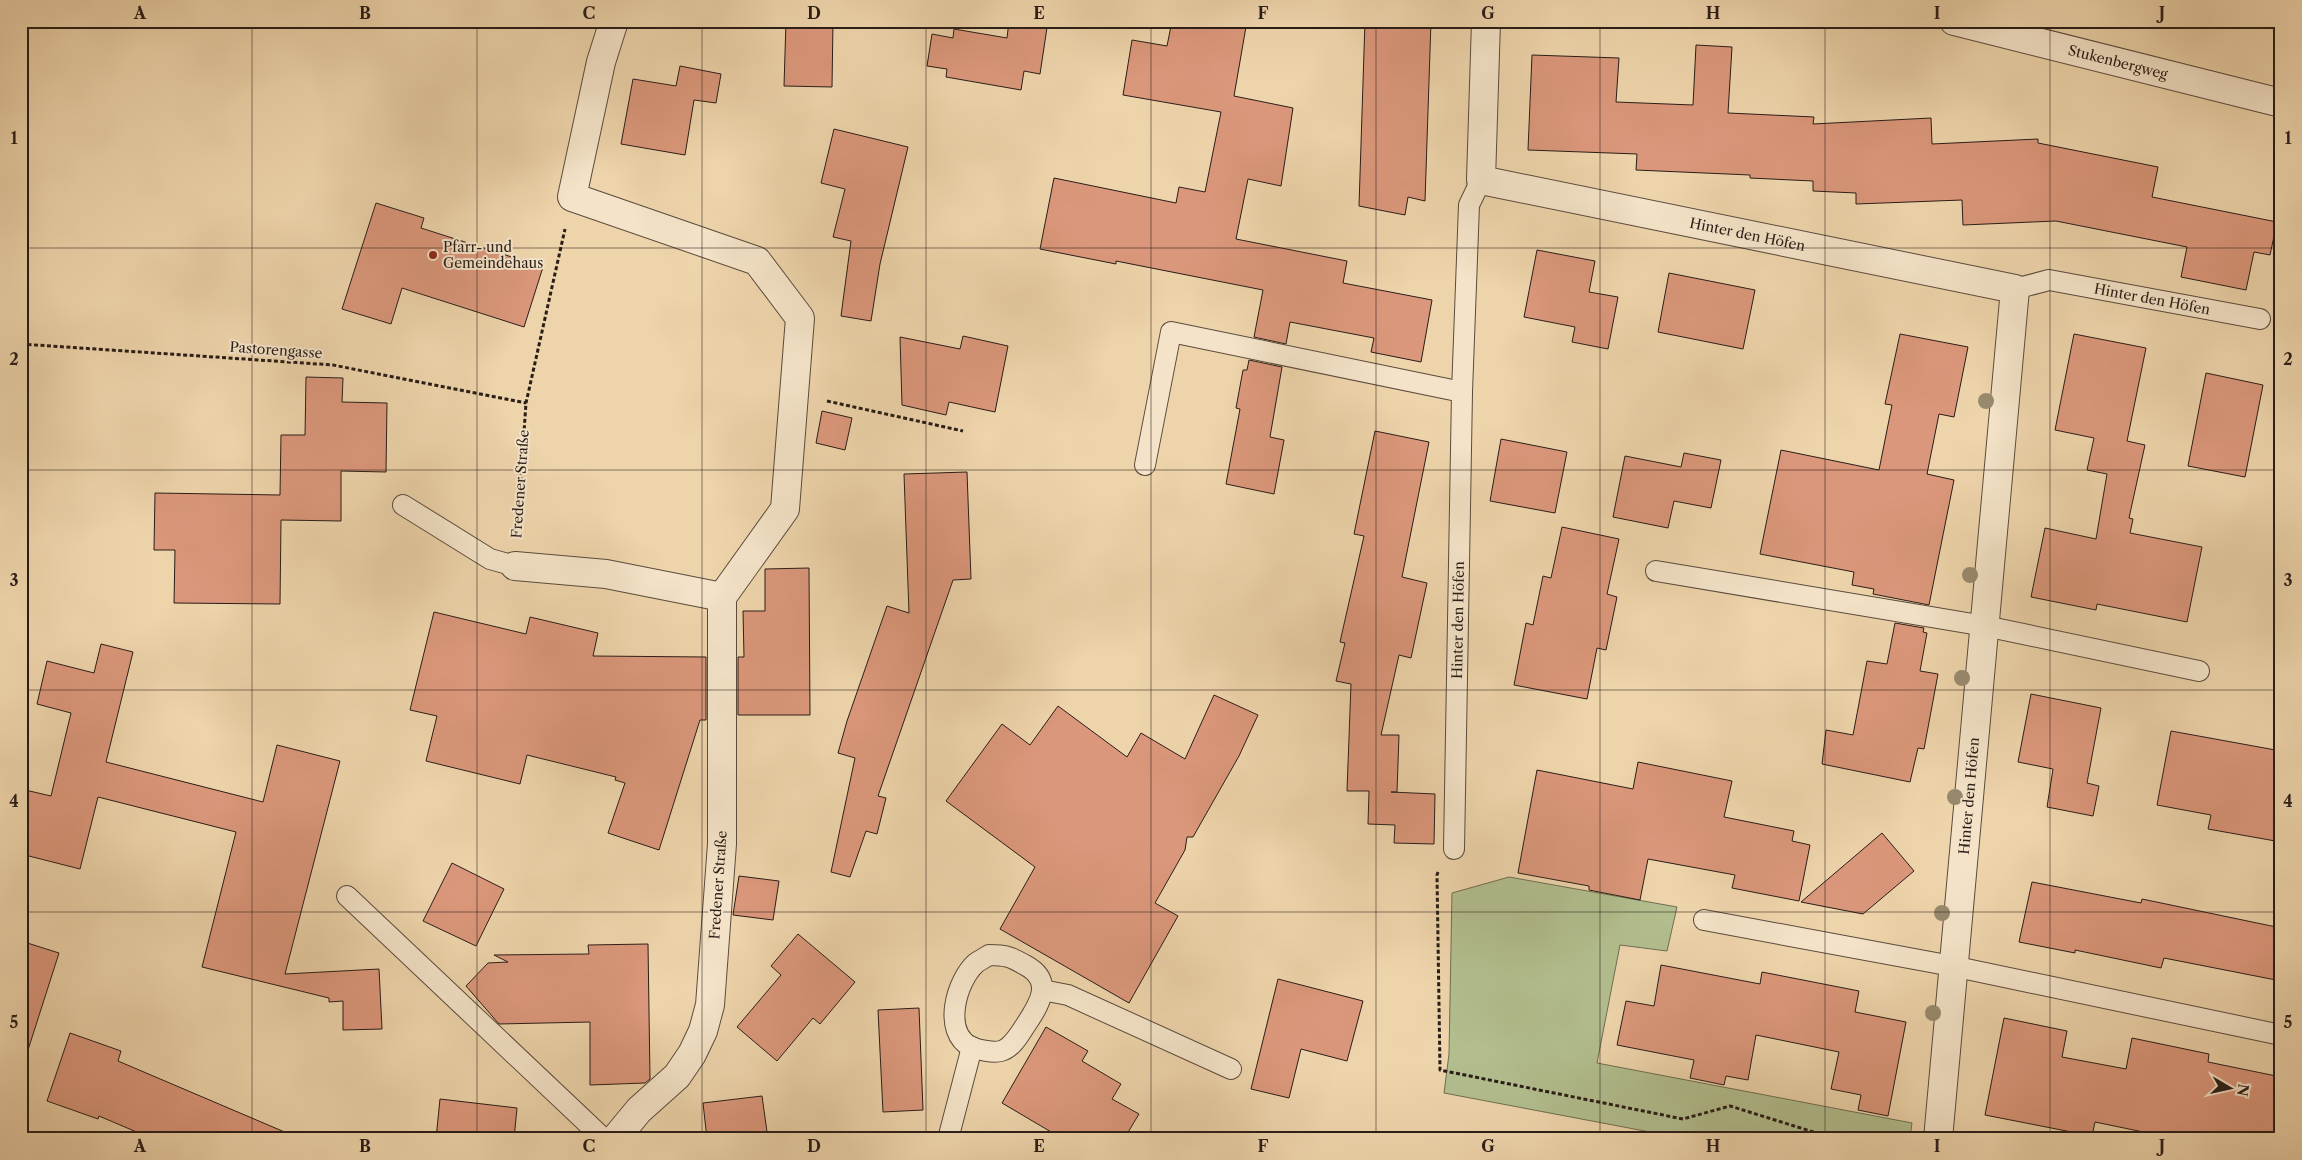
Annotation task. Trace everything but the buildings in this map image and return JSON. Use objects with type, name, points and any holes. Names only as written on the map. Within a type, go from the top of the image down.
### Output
[{"type":"street","points":[[515,566],[606,574],[722,597],[785,509],[800,318],[756,261],[572,197],[601,62],[614,21]]},
{"type":"street","name":"Hinter den Höfen","points":[[1486,21],[1481,180],[2015,289],[1952,966],[1938,1139]]},
{"type":"street","name":"Stukenbergweg","points":[[1954,21],[2281,103]]},
{"type":"street","name":"Fredener Straße","points":[[615,1139],[639,1110],[678,1076],[700,1039],[710,1005],[722,844],[722,597]]},
{"type":"lane","name":"Hinter den Höfen","points":[[1454,849],[1462,392],[1469,205],[1481,180]]},
{"type":"lane","name":"Hinter den Höfen","points":[[2015,289],[2049,280],[2260,319]]},
{"type":"lane","points":[[1145,465],[1171,332],[1462,392]]},
{"type":"lane","points":[[403,505],[490,559],[515,566]]},
{"type":"lane","points":[[1656,571],[1985,626],[2199,671]]},
{"type":"lane","points":[[347,896],[604,1139]]},
{"type":"lane","points":[[1704,920],[1952,966],[2281,1035]]},
{"type":"lane","points":[[990,955],[1008,956],[1034,970],[1041,979],[1042,990],[1039,1005],[1016,1039],[1002,1051],[988,1051],[972,1047],[961,1040],[956,1028],[954,1010],[959,989],[975,964],[990,955]]},
{"type":"lane","points":[[1042,990],[1068,995],[1231,1069]]},
{"type":"lane","points":[[948,1139],[972,1047]]},
{"type":"path","name":"Fredener Straße","points":[[515,566],[526,403],[572,197]]},
{"type":"path","name":"Pastorengasse","points":[[21,344],[333,365],[526,403]]},
{"type":"path","points":[[794,394],[964,431]]},
{"type":"path","points":[[1454,849],[1437,875],[1440,1070],[1683,1119],[1730,1106],[1836,1139]]},
{"type":"green space","points":[[1509,877],[1677,907],[1667,951],[1620,945],[1597,1063],[1912,1123],[1910,1139],[1687,1139],[1444,1093],[1449,1054],[1452,893]]},
{"type":"place","name":"Pfarr- und Gemeindehaus","points":[[433,255]]}]
